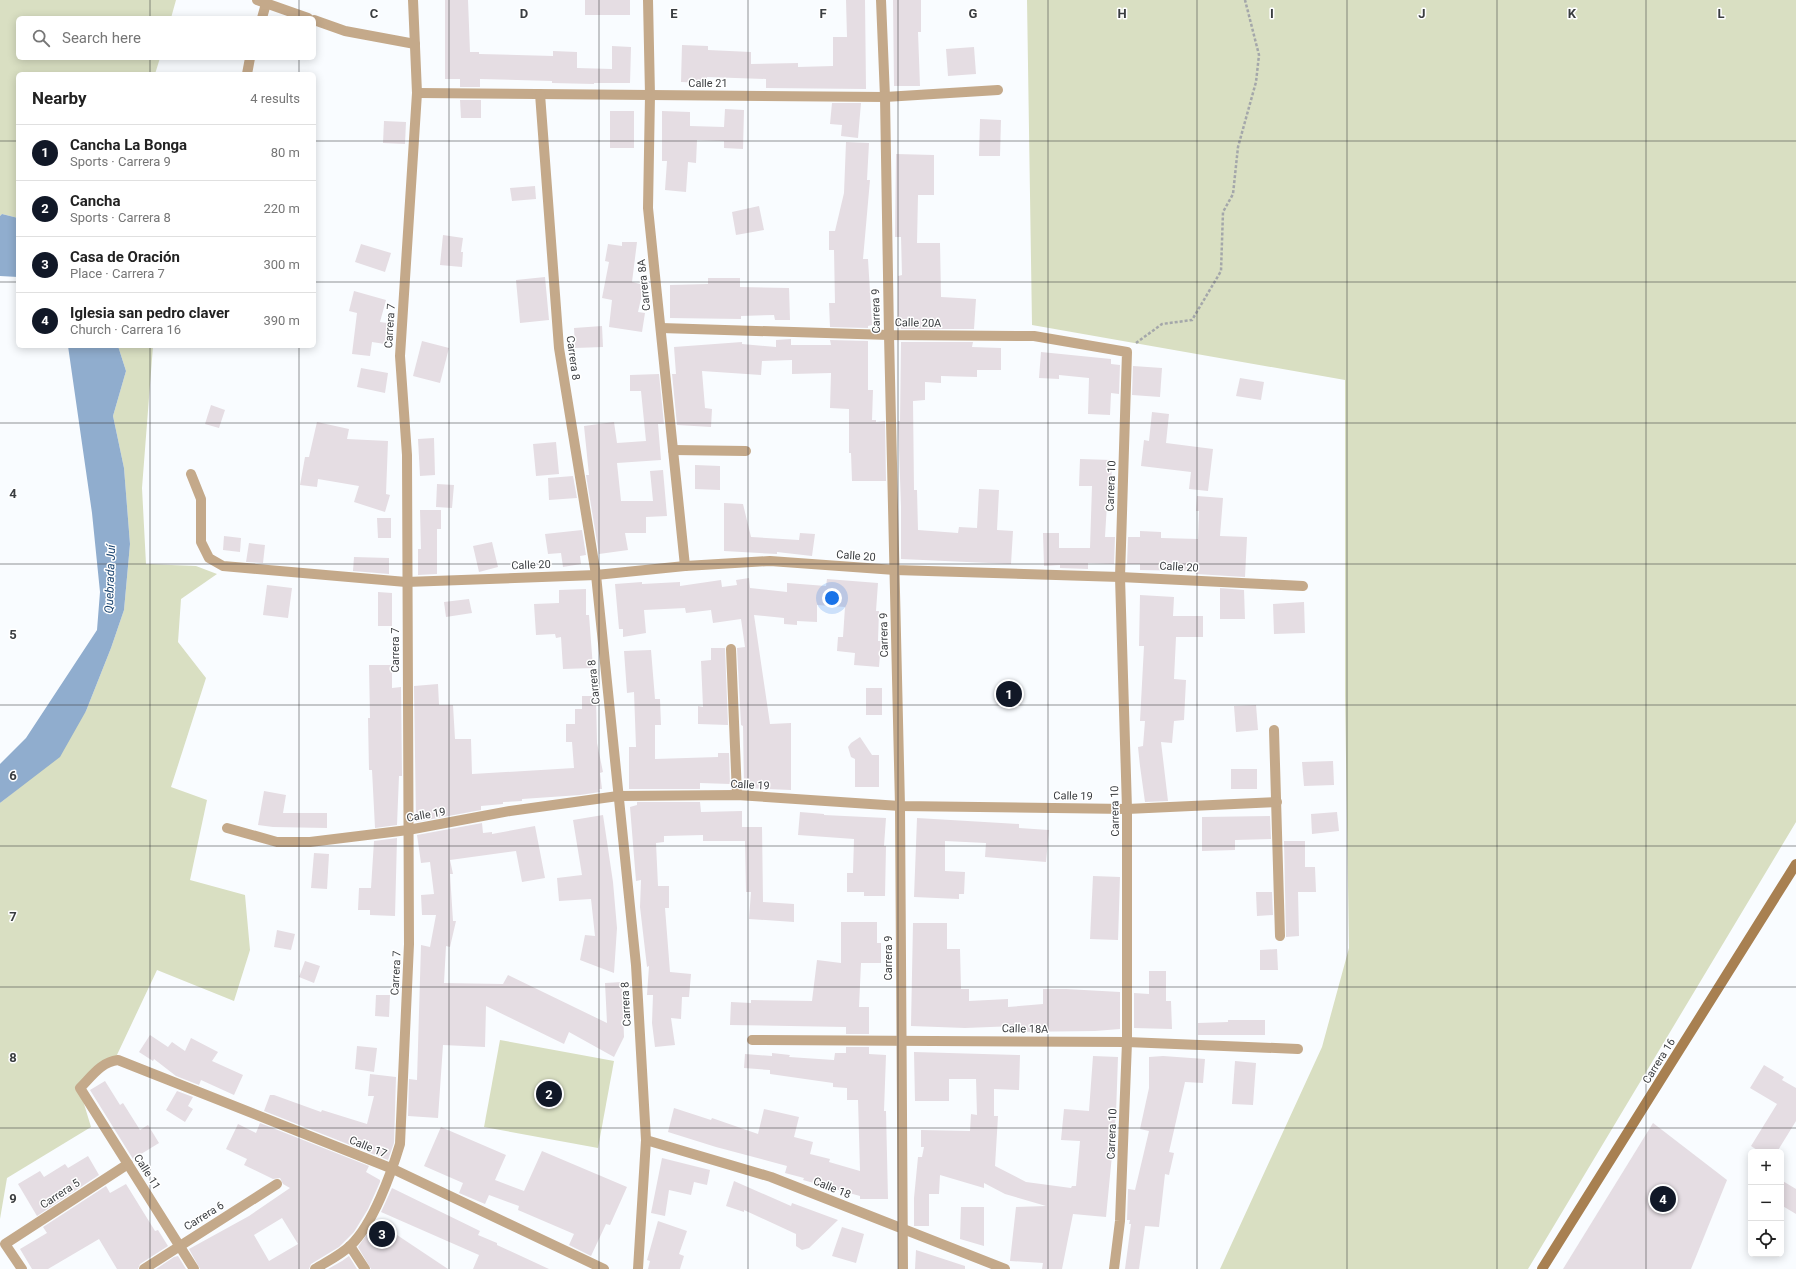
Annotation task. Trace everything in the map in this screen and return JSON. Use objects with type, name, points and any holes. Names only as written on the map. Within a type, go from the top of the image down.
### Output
[{"type":"main road","name":"Carrera 16","points":[[1542,1269],[1796,864]]},
{"type":"street","name":"Carrera 7","points":[[315,1269],[350,1246],[365,1226],[393,1169],[401,1137],[409,944],[406,582],[407,455],[400,356],[416,94],[413,0]]},
{"type":"street","name":"Carrera 8A","points":[[648,0],[650,95],[648,208],[685,566]]},
{"type":"street","name":"Carrera 9","points":[[881,0],[885,97],[900,806],[904,1230],[903,1269]]},
{"type":"street","points":[[262,16],[263,1],[303,16]]},
{"type":"street","points":[[316,21],[345,31],[415,44]]},
{"type":"street","points":[[247,72],[250,60]]},
{"type":"street","name":"Calle 21","points":[[416,94],[885,97],[998,90]]},
{"type":"street","name":"Carrera 8","points":[[540,94],[559,348],[596,575],[636,965],[646,1140],[638,1269]]},
{"type":"street","name":"Calle 20A","points":[[660,328],[889,335],[1034,336],[1127,352]]},
{"type":"street","name":"Carrera 10","points":[[1114,1269],[1120,1221],[1127,1042],[1127,809],[1120,577],[1127,352]]},
{"type":"street","points":[[673,450],[746,451]]},
{"type":"street","name":"Calle 20","points":[[191,474],[200,498],[201,542],[209,558],[223,566],[406,582],[596,575],[685,566],[770,561],[895,570],[1120,577],[1303,586]]},
{"type":"street","points":[[731,649],[737,795]]},
{"type":"street","points":[[1274,730],[1280,936]]},
{"type":"street","name":"Calle 19","points":[[227,828],[277,842],[310,842],[408,830],[510,812],[618,796],[737,795],[900,806],[1127,809],[1277,802]]},
{"type":"street","name":"Calle 18A","points":[[752,1040],[901,1039],[1127,1042],[1298,1049]]},
{"type":"street","name":"Calle 17","points":[[80,1088],[101,1067],[110,1061],[118,1060],[393,1169],[604,1269]]},
{"type":"street","name":"Calle 11","points":[[80,1088],[194,1269]]},
{"type":"street","name":"Calle 18","points":[[646,1140],[771,1177],[1005,1269]]},
{"type":"street","name":"Carrera 5","points":[[22,1269],[5,1244],[128,1164]]},
{"type":"street","name":"Carrera 6","points":[[144,1269],[278,1184]]},
{"type":"street","points":[[350,1246],[365,1269]]},
{"type":"path","points":[[1127,352],[1162,324],[1192,320],[1221,271],[1223,212],[1233,194],[1238,147],[1256,82],[1259,54],[1245,0]]},
{"type":"green space","points":[[0,0],[176,0],[172,16],[16,16],[16,60],[159,60],[156,72],[16,72],[16,218],[2,214],[0,216]]},
{"type":"green space","points":[[1027,0],[1796,0],[1796,822],[1528,1269],[1220,1269],[1322,1047],[1349,948],[1345,695],[1345,380],[1032,325]]},
{"type":"green space","points":[[119,348],[153,348],[142,488],[146,564],[196,566],[217,574],[181,599],[178,642],[206,678],[171,787],[207,800],[190,880],[245,895],[250,950],[234,1001],[157,970],[116,1057],[78,1084],[91,1127],[7,1178],[0,1219],[0,803],[15,791],[86,711],[111,648],[124,610],[130,544],[124,468],[113,416],[126,371]]},
{"type":"green space","points":[[500,1040],[614,1061],[598,1148],[484,1127]]},
{"type":"water","points":[[2,214],[16,218],[16,277],[0,276],[0,216]]},
{"type":"water","name":"Quebrada Juí","points":[[68,348],[119,348],[126,371],[113,416],[124,468],[130,544],[124,610],[111,648],[86,711],[60,757],[0,803],[0,764],[26,738],[97,630],[100,592],[92,513]]},
{"type":"building","points":[[445,0],[468,0],[470,52],[479,52],[479,54],[553,56],[553,51],[577,52],[577,68],[612,69],[612,46],[631,47],[630,83],[552,83],[552,81],[480,79],[480,87],[460,87],[460,79],[445,79]]},
{"type":"building","points":[[585,0],[630,0],[630,15],[585,15]]},
{"type":"building","points":[[846,0],[865,0],[866,89],[766,88],[766,79],[707,77],[707,83],[681,82],[682,45],[708,46],[708,50],[751,52],[751,64],[798,63],[798,67],[833,66],[833,37],[847,37]]},
{"type":"building","points":[[893,0],[921,0],[921,32],[918,32],[920,86],[894,86]]},
{"type":"building","points":[[974,47],[976,74],[948,76],[946,49]]},
{"type":"building","points":[[460,100],[481,100],[481,118],[461,118]]},
{"type":"building","points":[[832,103],[861,103],[858,138],[841,136],[842,125],[830,124]]},
{"type":"building","points":[[725,109],[744,110],[743,149],[724,148],[724,141],[697,140],[696,163],[688,162],[686,192],[665,190],[667,161],[662,161],[662,111],[690,112],[690,126],[724,127]]},
{"type":"building","points":[[610,111],[634,111],[634,148],[610,148]]},
{"type":"building","points":[[980,119],[1001,120],[1000,156],[979,156]]},
{"type":"building","points":[[384,121],[406,122],[405,144],[383,143]]},
{"type":"building","points":[[846,142],[869,143],[867,180],[870,180],[863,259],[868,259],[872,325],[868,326],[868,328],[830,327],[829,303],[835,303],[834,250],[829,250],[829,231],[835,231],[844,193]]},
{"type":"building","points":[[896,154],[934,155],[934,195],[918,195],[917,243],[940,243],[941,297],[976,299],[974,329],[901,329],[901,325],[898,325],[898,276],[902,275],[901,237],[895,237]]},
{"type":"building","points":[[535,186],[536,199],[512,201],[510,188]]},
{"type":"building","points":[[759,206],[764,230],[736,235],[732,212]]},
{"type":"building","points":[[443,235],[463,238],[461,252],[463,252],[462,267],[440,265]]},
{"type":"building","points":[[622,242],[637,242],[632,282],[644,285],[638,312],[645,313],[642,332],[609,327],[612,300],[602,298],[609,262],[605,261],[608,244],[622,246]]},
{"type":"building","points":[[361,244],[391,253],[385,272],[355,262]]},
{"type":"building","points":[[545,277],[549,320],[520,323],[516,280]]},
{"type":"building","points":[[708,278],[740,278],[740,287],[789,288],[790,320],[775,320],[774,315],[741,316],[741,319],[670,318],[670,285],[708,284]]},
{"type":"building","points":[[354,291],[386,300],[380,322],[387,323],[385,344],[372,342],[370,356],[352,354],[357,313],[349,311]]},
{"type":"building","points":[[602,326],[603,347],[575,348],[574,328]]},
{"type":"building","points":[[791,339],[791,345],[831,345],[830,340],[868,341],[868,390],[873,390],[872,420],[876,420],[876,422],[885,421],[886,481],[852,481],[851,453],[849,453],[849,409],[830,408],[831,373],[792,374],[792,360],[762,361],[761,375],[702,371],[705,408],[712,409],[711,427],[677,425],[672,374],[676,374],[674,347],[742,342],[742,344],[776,347],[776,340]]},
{"type":"building","points":[[422,341],[449,348],[440,383],[413,376]]},
{"type":"building","points":[[901,342],[973,342],[972,347],[1001,348],[1001,370],[977,370],[977,377],[941,376],[941,383],[925,382],[925,400],[913,401],[914,490],[917,490],[918,530],[958,533],[959,527],[977,528],[979,489],[999,490],[997,530],[1013,531],[1011,564],[901,559],[898,421],[900,421]]},
{"type":"building","points":[[1041,352],[1111,359],[1111,364],[1120,365],[1119,394],[1111,393],[1110,415],[1088,414],[1089,378],[1059,375],[1059,379],[1039,378]]},
{"type":"building","points":[[1133,366],[1162,368],[1160,397],[1132,395]]},
{"type":"building","points":[[361,368],[388,373],[385,393],[357,387]]},
{"type":"building","points":[[659,374],[664,424],[658,424],[661,460],[617,463],[621,501],[653,501],[650,471],[663,470],[667,516],[646,517],[646,533],[625,533],[628,550],[599,554],[586,475],[589,475],[584,426],[614,422],[617,443],[646,441],[641,391],[630,391],[630,375]]},
{"type":"building","points":[[1240,378],[1264,382],[1261,400],[1236,396]]},
{"type":"building","points":[[211,405],[225,410],[219,428],[205,424]]},
{"type":"building","points":[[1152,412],[1169,414],[1166,443],[1213,449],[1208,491],[1189,489],[1191,472],[1141,466],[1144,440],[1149,441]]},
{"type":"building","points":[[317,422],[349,429],[347,439],[388,441],[386,494],[390,495],[385,512],[354,502],[359,486],[318,479],[317,487],[300,485],[305,457],[309,457]]},
{"type":"building","points":[[434,438],[435,475],[420,476],[418,439]]},
{"type":"building","points":[[556,442],[559,474],[536,476],[533,444]]},
{"type":"building","points":[[1080,459],[1112,460],[1111,487],[1108,487],[1105,537],[1115,537],[1114,564],[1088,563],[1088,569],[1060,568],[1060,565],[1044,566],[1043,533],[1059,533],[1059,548],[1090,548],[1092,486],[1079,486]]},
{"type":"building","points":[[695,465],[720,466],[720,490],[695,489]]},
{"type":"building","points":[[573,476],[577,498],[549,500],[548,478]]},
{"type":"building","points":[[437,484],[454,485],[452,508],[436,507]]},
{"type":"building","points":[[1197,496],[1223,498],[1220,536],[1247,537],[1245,577],[1196,574],[1196,571],[1140,570],[1140,564],[1127,564],[1128,537],[1140,537],[1140,531],[1161,532],[1161,538],[1198,539],[1199,511],[1196,511]]},
{"type":"building","points":[[724,503],[743,504],[751,537],[799,540],[800,533],[815,534],[812,556],[777,552],[777,554],[724,551]]},
{"type":"building","points":[[420,510],[441,510],[441,529],[437,529],[437,574],[418,575],[418,549],[421,549]]},
{"type":"building","points":[[377,518],[391,518],[391,538],[378,538]]},
{"type":"building","points":[[582,530],[586,555],[580,556],[581,564],[563,567],[561,553],[548,554],[545,534]]},
{"type":"building","points":[[224,536],[241,538],[240,552],[223,550]]},
{"type":"building","points":[[492,542],[498,567],[479,572],[473,546]]},
{"type":"building","points":[[249,543],[265,545],[263,563],[246,562]]},
{"type":"building","points":[[354,557],[389,558],[389,574],[353,571]]},
{"type":"building","points":[[749,578],[750,588],[787,592],[787,583],[826,586],[827,579],[878,583],[876,611],[879,611],[878,641],[881,641],[879,667],[854,665],[855,653],[837,651],[838,637],[843,637],[845,607],[817,605],[817,622],[797,621],[797,625],[784,624],[784,618],[754,615],[770,724],[791,723],[791,790],[744,788],[743,726],[741,725],[737,648],[745,647],[741,619],[713,623],[711,610],[686,613],[685,608],[644,610],[646,633],[623,637],[623,629],[619,629],[615,584],[680,582],[680,586],[721,580],[722,587],[737,585],[736,580]]},
{"type":"building","points":[[267,585],[292,588],[288,618],[263,615]]},
{"type":"building","points":[[1220,588],[1244,590],[1245,619],[1220,619]]},
{"type":"building","points":[[586,589],[586,615],[589,615],[593,668],[563,669],[561,637],[556,638],[555,634],[536,635],[534,604],[559,603],[559,590]]},
{"type":"building","points":[[378,592],[392,593],[392,626],[378,626]]},
{"type":"building","points":[[1140,595],[1174,597],[1173,616],[1203,616],[1203,637],[1176,637],[1174,679],[1186,680],[1184,720],[1174,721],[1172,743],[1161,742],[1168,801],[1145,802],[1140,766],[1138,747],[1143,746],[1145,721],[1140,721],[1144,646],[1139,646]]},
{"type":"building","points":[[469,599],[472,613],[446,617],[444,602]]},
{"type":"building","points":[[1304,602],[1305,633],[1274,634],[1273,604]]},
{"type":"building","points":[[711,648],[725,648],[728,725],[698,724],[698,706],[703,707],[701,661],[711,660]]},
{"type":"building","points":[[651,650],[655,699],[660,699],[661,725],[655,725],[655,759],[718,757],[718,753],[729,753],[730,784],[700,783],[700,789],[629,789],[629,747],[636,747],[634,692],[627,693],[624,651]]},
{"type":"building","points":[[369,665],[392,665],[392,688],[401,687],[402,776],[399,776],[397,825],[375,828],[372,770],[369,770]]},
{"type":"building","points":[[438,684],[439,705],[453,705],[455,739],[471,739],[472,774],[574,768],[572,742],[566,742],[566,724],[575,724],[575,709],[582,709],[582,696],[596,696],[597,743],[603,772],[600,773],[602,789],[599,789],[600,792],[580,795],[522,799],[522,801],[503,802],[503,804],[481,806],[481,810],[416,822],[414,686]]},
{"type":"building","points":[[866,688],[882,688],[882,715],[866,715]]},
{"type":"building","points":[[1256,705],[1258,730],[1236,732],[1234,706]]},
{"type":"building","points":[[860,737],[872,755],[879,755],[879,787],[855,787],[855,759],[851,757],[848,747]]},
{"type":"building","points":[[1333,761],[1334,785],[1304,786],[1302,762]]},
{"type":"building","points":[[1231,769],[1257,769],[1257,789],[1231,789]]},
{"type":"building","points":[[264,791],[286,795],[283,813],[327,813],[327,828],[273,827],[258,825]]},
{"type":"building","points":[[637,802],[700,802],[701,812],[742,811],[742,827],[762,827],[763,902],[794,904],[794,922],[749,919],[751,892],[746,892],[745,841],[703,841],[703,835],[664,836],[664,842],[656,843],[658,886],[669,886],[669,908],[665,908],[670,972],[691,974],[689,997],[682,997],[681,1019],[671,1018],[675,1045],[655,1047],[652,1023],[653,995],[647,995],[649,966],[647,967],[640,907],[641,880],[636,881],[630,807],[637,805]]},
{"type":"building","points":[[800,812],[824,815],[886,818],[884,846],[886,846],[885,896],[864,896],[864,892],[847,892],[847,873],[853,873],[854,839],[798,835]]},
{"type":"building","points":[[1337,812],[1339,831],[1312,834],[1311,814]]},
{"type":"building","points":[[603,815],[613,882],[617,928],[614,973],[580,960],[585,935],[595,936],[591,899],[559,901],[557,878],[582,875],[573,820]]},
{"type":"building","points":[[1270,816],[1271,839],[1235,840],[1235,850],[1202,851],[1202,817]]},
{"type":"building","points":[[917,818],[1019,824],[1019,828],[1049,830],[1046,862],[985,857],[986,843],[945,841],[945,871],[965,872],[964,894],[959,894],[959,899],[914,897]]},
{"type":"building","points":[[482,823],[483,833],[492,832],[492,834],[535,826],[545,878],[522,882],[516,851],[450,860],[453,874],[450,874],[453,921],[456,921],[450,947],[446,946],[444,983],[503,984],[508,975],[607,1023],[605,983],[622,982],[624,1037],[614,1057],[569,1032],[564,1044],[486,1006],[485,1047],[443,1045],[438,1118],[408,1116],[409,1079],[417,1080],[421,945],[430,947],[436,915],[422,915],[421,895],[434,894],[430,862],[421,863],[417,835]]},
{"type":"building","points":[[397,838],[395,916],[370,915],[370,910],[358,910],[359,888],[371,888],[374,841]]},
{"type":"building","points":[[1284,841],[1305,841],[1305,867],[1315,867],[1316,892],[1298,892],[1299,936],[1286,937]]},
{"type":"building","points":[[314,853],[329,854],[327,889],[311,888]]},
{"type":"building","points":[[1093,876],[1120,877],[1118,940],[1090,939]]},
{"type":"building","points":[[1256,892],[1272,892],[1273,915],[1257,916]]},
{"type":"building","points":[[841,922],[877,922],[877,943],[881,943],[881,963],[861,963],[859,1007],[869,1007],[869,1034],[846,1034],[846,1027],[730,1025],[731,1002],[751,1003],[751,1000],[812,1001],[817,960],[841,963]]},
{"type":"building","points":[[913,923],[947,923],[947,949],[960,949],[961,989],[969,989],[969,1001],[1008,999],[1008,1007],[1043,1004],[1043,989],[1120,992],[1120,1029],[1095,1031],[1016,1032],[1016,1026],[965,1028],[911,1026]]},
{"type":"building","points":[[277,930],[295,934],[291,950],[274,947]]},
{"type":"building","points":[[1277,949],[1278,970],[1260,970],[1260,950]]},
{"type":"building","points":[[305,961],[320,966],[314,983],[299,977]]},
{"type":"building","points":[[1149,971],[1166,971],[1166,1001],[1171,1001],[1172,1029],[1134,1028],[1134,993],[1149,994]]},
{"type":"building","points":[[376,995],[390,995],[389,1017],[375,1016]]},
{"type":"building","points":[[1228,1020],[1265,1020],[1265,1035],[1198,1035],[1198,1023],[1228,1022]]},
{"type":"building","points":[[150,1035],[168,1047],[172,1042],[185,1051],[191,1038],[218,1052],[212,1061],[243,1075],[234,1095],[201,1080],[199,1085],[176,1076],[154,1059],[153,1061],[139,1052]]},
{"type":"building","points":[[357,1046],[377,1048],[374,1072],[355,1069]]},
{"type":"building","points":[[846,1047],[869,1047],[869,1054],[886,1055],[884,1111],[886,1111],[888,1199],[860,1199],[860,1196],[803,1180],[804,1178],[785,1173],[787,1166],[716,1147],[668,1132],[674,1108],[711,1120],[712,1118],[758,1134],[764,1109],[799,1117],[794,1137],[813,1142],[810,1154],[830,1159],[829,1162],[860,1171],[858,1100],[847,1100],[847,1088],[833,1087],[833,1083],[770,1074],[770,1070],[744,1068],[745,1054],[772,1056],[772,1053],[790,1055],[789,1057],[834,1060],[835,1053],[846,1053]]},
{"type":"building","points":[[914,1052],[1020,1055],[1019,1090],[994,1089],[994,1116],[998,1116],[995,1166],[1026,1182],[1071,1188],[1072,1186],[1076,1186],[1080,1141],[1061,1140],[1064,1109],[1089,1111],[1093,1056],[1118,1057],[1116,1114],[1106,1217],[1073,1214],[1062,1269],[1042,1269],[1043,1263],[1010,1261],[1016,1207],[1046,1206],[1005,1194],[984,1183],[984,1188],[940,1175],[939,1194],[929,1194],[929,1226],[914,1226],[914,1198],[918,1157],[922,1157],[924,1147],[921,1147],[921,1130],[970,1131],[971,1114],[977,1115],[976,1079],[949,1079],[949,1101],[915,1101]]},
{"type":"building","points":[[1163,1056],[1205,1059],[1203,1083],[1185,1082],[1169,1152],[1174,1153],[1169,1175],[1165,1174],[1159,1227],[1145,1226],[1139,1269],[1125,1269],[1131,1224],[1129,1224],[1130,1220],[1127,1220],[1128,1189],[1135,1190],[1149,1131],[1140,1129],[1149,1088],[1149,1057]]},
{"type":"building","points":[[1235,1061],[1256,1063],[1253,1105],[1232,1104]]},
{"type":"building","points":[[1764,1065],[1784,1077],[1782,1080],[1796,1088],[1796,1121],[1779,1149],[1756,1149],[1751,1146],[1777,1104],[1750,1088]]},
{"type":"building","points":[[370,1074],[396,1077],[394,1143],[388,1160],[264,1111],[270,1095],[274,1095],[321,1112],[322,1110],[367,1124],[374,1096],[368,1096]]},
{"type":"building","points":[[105,1081],[120,1105],[123,1103],[140,1130],[148,1125],[159,1143],[133,1159],[90,1090]]},
{"type":"building","points":[[177,1091],[193,1097],[188,1106],[193,1109],[185,1122],[166,1110]]},
{"type":"building","points":[[260,1123],[369,1166],[366,1172],[380,1180],[380,1182],[368,1209],[354,1232],[339,1247],[311,1264],[309,1269],[200,1269],[189,1249],[249,1216],[290,1188],[283,1184],[280,1178],[273,1179],[244,1165],[247,1159],[226,1149],[238,1124],[256,1133]],"holes":[[[282,1218],[298,1244],[269,1261],[254,1235]]]},
{"type":"building","points":[[1653,1123],[1727,1180],[1691,1269],[1563,1269]]},
{"type":"building","points":[[441,1127],[506,1155],[495,1180],[524,1191],[542,1151],[627,1187],[610,1225],[606,1224],[591,1256],[569,1245],[574,1234],[518,1210],[519,1206],[489,1195],[485,1204],[459,1193],[463,1183],[424,1166]]},
{"type":"building","points":[[88,1156],[99,1175],[37,1216],[18,1184],[40,1171],[44,1177],[65,1164],[68,1168]]},
{"type":"building","points":[[662,1158],[710,1170],[707,1185],[694,1182],[691,1195],[669,1190],[665,1216],[651,1213]]},
{"type":"building","points":[[734,1181],[791,1206],[792,1203],[838,1220],[809,1248],[802,1250],[796,1246],[796,1234],[744,1210],[744,1212],[726,1206]]},
{"type":"building","points":[[1784,1182],[1796,1189],[1796,1214],[1784,1207]]},
{"type":"building","points":[[126,1184],[155,1231],[158,1230],[168,1246],[140,1264],[138,1269],[117,1269],[99,1239],[48,1269],[32,1269],[20,1249],[47,1233],[43,1227],[106,1186],[110,1193]]},
{"type":"building","points":[[392,1188],[480,1231],[478,1235],[497,1243],[497,1245],[549,1269],[473,1269],[479,1255],[381,1212]]},
{"type":"building","points":[[961,1207],[984,1207],[984,1246],[960,1239]]},
{"type":"building","points":[[376,1221],[448,1269],[371,1269],[358,1247]]},
{"type":"building","points":[[658,1221],[687,1231],[679,1254],[684,1256],[680,1269],[648,1269],[650,1261],[647,1260]]},
{"type":"building","points":[[842,1227],[864,1234],[856,1263],[832,1256]]},
{"type":"building","points":[[916,1250],[965,1266],[965,1269],[915,1269]]},
{"type":"building","points":[[178,1256],[186,1269],[156,1269],[174,1257]]},
{"type":"building","points":[[349,1256],[357,1269],[328,1269],[342,1261]]},
{"type":"place","name":"Cancha La Bonga","points":[[1009,694]]},
{"type":"place","name":"Cancha","points":[[549,1094]]},
{"type":"place","name":"Iglesia san pedro claver","points":[[1663,1199]]},
{"type":"place","name":"Casa de Oración","points":[[382,1234]]}]
